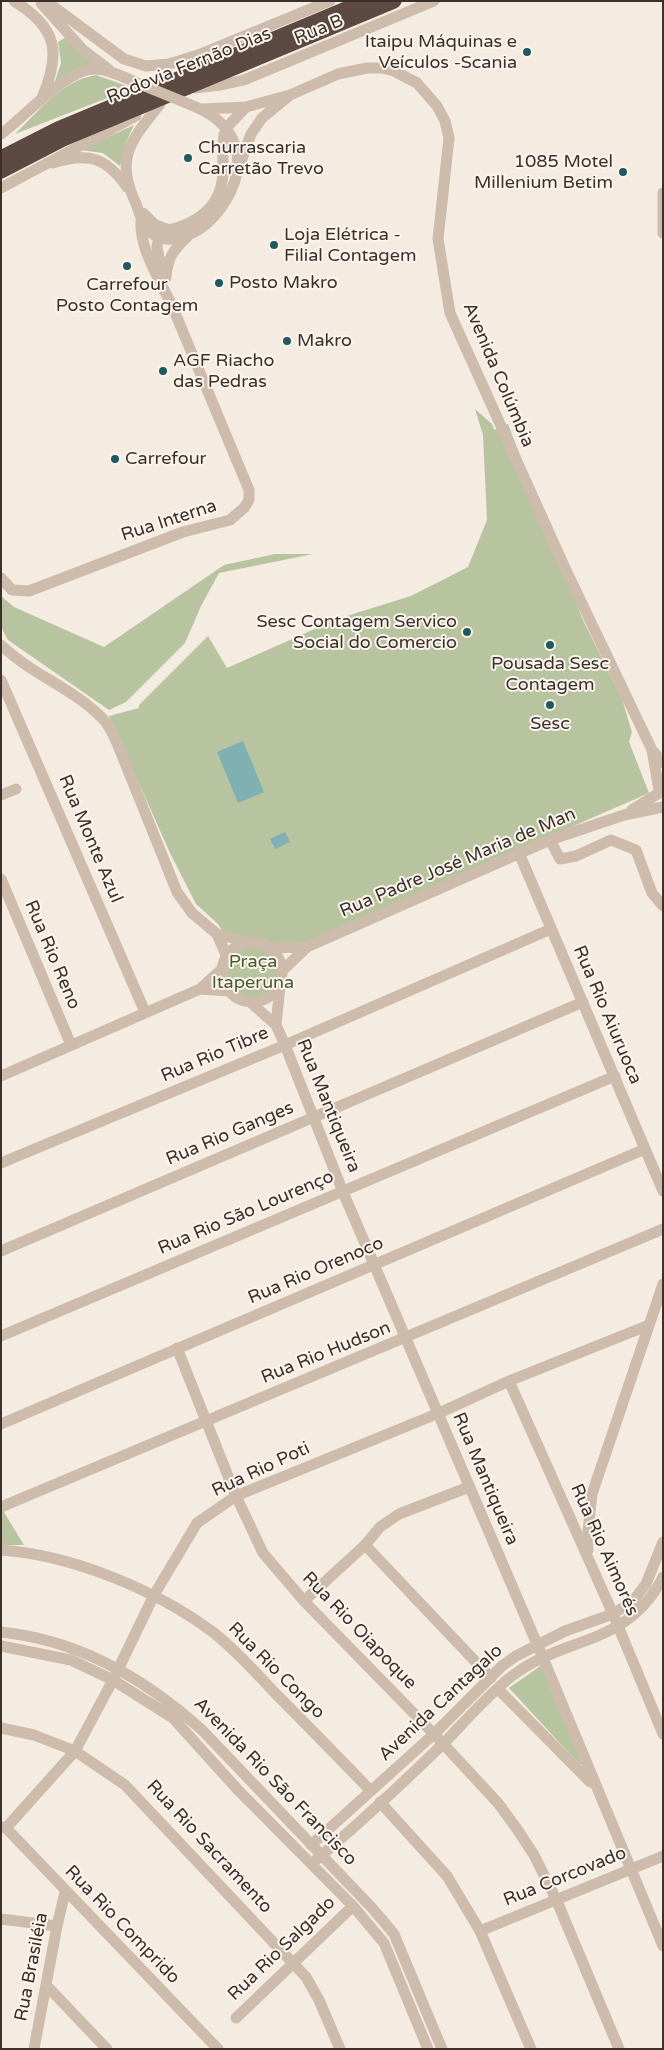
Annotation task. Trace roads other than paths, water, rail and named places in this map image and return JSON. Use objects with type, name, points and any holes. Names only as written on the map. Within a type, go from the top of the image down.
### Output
[{"type":"highway","name":"Rodovia Fernão Dias","points":[[1,158],[58,129],[365,1]]},
{"type":"highway","name":"Rodovia Fernão Dias","points":[[1,171],[63,139],[394,1]]},
{"type":"highway","points":[[1,146],[89,112],[117,104]]},
{"type":"street","points":[[14,1],[35,14],[42,23],[53,46],[54,66],[40,102]]},
{"type":"street","points":[[39,1],[83,50],[113,73]]},
{"type":"street","points":[[46,1],[124,59],[146,66],[168,64],[198,55],[330,1]]},
{"type":"street","name":"Rua B","points":[[186,88],[221,85],[244,80],[434,1]]},
{"type":"street","points":[[49,39],[60,39],[65,35],[66,30]]},
{"type":"street","points":[[1,134],[62,81],[82,70],[97,68],[198,108],[218,119],[227,127],[235,145],[238,157],[237,172]]},
{"type":"street","name":"Avenida Colúmbia","points":[[198,108],[246,107],[290,95],[353,69],[382,68],[408,76],[418,83],[441,113],[449,138],[438,239],[450,313],[557,551],[652,750],[663,764]]},
{"type":"street","points":[[1,188],[30,170],[160,104],[186,88]]},
{"type":"street","name":"Avenida Colúmbia","points":[[189,235],[205,225],[220,210],[230,194],[256,124],[290,95]]},
{"type":"street","points":[[130,191],[125,163],[128,148],[160,104]]},
{"type":"street","points":[[158,238],[169,230],[200,218],[214,204],[222,187],[222,143],[227,127],[246,107]]},
{"type":"street","points":[[30,170],[84,157],[102,161],[117,172],[130,191],[137,206],[154,224],[169,230]]},
{"type":"street","points":[[663,194],[663,233]]},
{"type":"street","name":"Rua Interna","points":[[1,578],[12,590],[29,591],[183,532],[230,520],[244,508],[249,500],[249,490],[145,246],[140,231],[141,220],[137,206]]},
{"type":"street","points":[[141,220],[148,230],[158,238],[175,238],[189,235]]},
{"type":"street","name":"Rua Interna","points":[[166,294],[169,259],[172,251],[189,235]]},
{"type":"street","points":[[158,238],[158,253],[166,294]]},
{"type":"street","points":[[1,645],[20,663],[79,699],[106,722],[117,743],[177,892],[192,913],[217,934],[268,948],[279,958],[284,969],[280,986],[270,996],[250,1002],[233,996],[223,983],[225,963],[217,934]]},
{"type":"street","name":"Rua Monte Azul","points":[[1,680],[145,1012]]},
{"type":"street","name":"Rua Padre José Maria de Man","points":[[284,969],[307,947],[518,853],[624,815],[661,796],[652,750]]},
{"type":"street","points":[[1,795],[16,789]]},
{"type":"street","points":[[550,840],[560,859],[576,856],[611,840],[636,850],[652,893],[663,906]]},
{"type":"street","name":"Rua Rio Aiuruoca","points":[[518,853],[663,1191]]},
{"type":"street","name":"Rua Rio Reno","points":[[2,881],[71,1045]]},
{"type":"street","name":"Rua Rio Tibre","points":[[1,1163],[284,1045],[551,929]]},
{"type":"street","points":[[1,1076],[200,989],[225,963],[238,946],[248,942]]},
{"type":"street","name":"Rua Padre José Maria de Man","points":[[268,948],[307,947]]},
{"type":"street","name":"Rua Mantiqueira","points":[[276,1025],[280,986]]},
{"type":"street","points":[[200,989],[229,991]]},
{"type":"street","name":"Rua Mantiqueira","points":[[250,1002],[276,1025],[343,1192],[376,1265],[543,1658],[595,1787],[632,1869],[663,1946]]},
{"type":"street","name":"Rua Rio Ganges","points":[[1,1251],[583,1002]]},
{"type":"street","name":"Rua Rio São Lourenço","points":[[1,1336],[614,1076]]},
{"type":"street","name":"Rua Rio Orenoco","points":[[1,1424],[645,1149]]},
{"type":"street","name":"Rua Rio Hudson","points":[[1,1508],[406,1339],[663,1229]]},
{"type":"street","points":[[590,1560],[587,1540],[592,1494],[663,1284]]},
{"type":"street","name":"Rua Rio Poti","points":[[3,1828],[75,1751],[113,1680],[154,1595],[198,1523],[236,1496],[649,1324]]},
{"type":"street","name":"Rua Rio Oiapoque","points":[[177,1348],[236,1496],[263,1552],[304,1601],[434,1734],[498,1803],[517,1829],[534,1855],[556,1899],[619,2049]]},
{"type":"street","name":"Rua Rio Aimorés","points":[[509,1381],[614,1614],[663,1734]]},
{"type":"street","points":[[304,1601],[365,1545],[380,1527],[400,1514],[469,1487]]},
{"type":"street","name":"Avenida Cantagalo","points":[[311,1845],[434,1734],[516,1656],[536,1644],[614,1614],[633,1601],[646,1584],[663,1542]]},
{"type":"street","points":[[365,1545],[491,1678]]},
{"type":"street","name":"Rua Rio Congo","points":[[1,1550],[31,1552],[90,1571],[154,1595],[213,1633],[233,1650],[372,1791]]},
{"type":"street","name":"Avenida Cantagalo","points":[[311,1865],[443,1744],[511,1676],[543,1658],[619,1627],[644,1605],[663,1577]]},
{"type":"street","name":"Avenida Rio São Francisco","points":[[1,1632],[44,1638],[77,1649],[119,1668],[177,1707],[322,1856],[394,1934],[442,2049]]},
{"type":"street","name":"Avenida Rio São Francisco","points":[[1,1646],[71,1660],[113,1680],[173,1718],[238,1790],[353,1906],[384,1943],[428,2049]]},
{"type":"street","points":[[498,1689],[595,1787]]},
{"type":"street","name":"Rua Rio Sacramento","points":[[1,1728],[34,1735],[75,1751],[126,1784],[306,1977],[319,2000],[340,2049]]},
{"type":"street","points":[[238,1790],[248,1780]]},
{"type":"street","points":[[380,1802],[447,1876],[480,1931],[531,2049]]},
{"type":"street","name":"Rua Rio Comprido","points":[[3,1828],[218,2049]]},
{"type":"street","name":"Rua Corcovado","points":[[480,1931],[663,1856]]},
{"type":"street","name":"Rua Brasiléia","points":[[34,2049],[65,1892]]},
{"type":"street","name":"Rua Rio Salgado","points":[[236,2018],[353,1906]]},
{"type":"street","points":[[1,1919],[57,1926]]},
{"type":"street","points":[[46,1985],[108,2049]]},
{"type":"water","points":[[243,741],[264,792],[238,803],[217,752]]},
{"type":"water","points":[[285,832],[290,842],[275,849],[270,839]]},
{"type":"place","name":"Itaipu Máquinas e Veículos -Scania","points":[[527,52]]},
{"type":"place","name":"Churrascaria Carretão Trevo","points":[[188,158]]},
{"type":"place","name":"1085 Motel Millenium Betim","points":[[623,172]]},
{"type":"place","name":"Loja Elétrica - Filial Contagem","points":[[274,245]]},
{"type":"place","name":"Carrefour Posto Contagem","points":[[127,266]]},
{"type":"place","name":"Posto Makro","points":[[219,283]]},
{"type":"place","name":"Makro","points":[[287,341]]},
{"type":"place","name":"AGF Riacho das Pedras","points":[[163,371]]},
{"type":"place","name":"Carrefour","points":[[115,459]]},
{"type":"place","name":"Sesc Contagem Servico Social do Comercio","points":[[467,632]]},
{"type":"place","name":"Pousada Sesc Contagem","points":[[550,645]]},
{"type":"place","name":"Sesc","points":[[550,705]]},
{"type":"park label","name":"Praça Itaperuna","points":[[253,972]]}]
